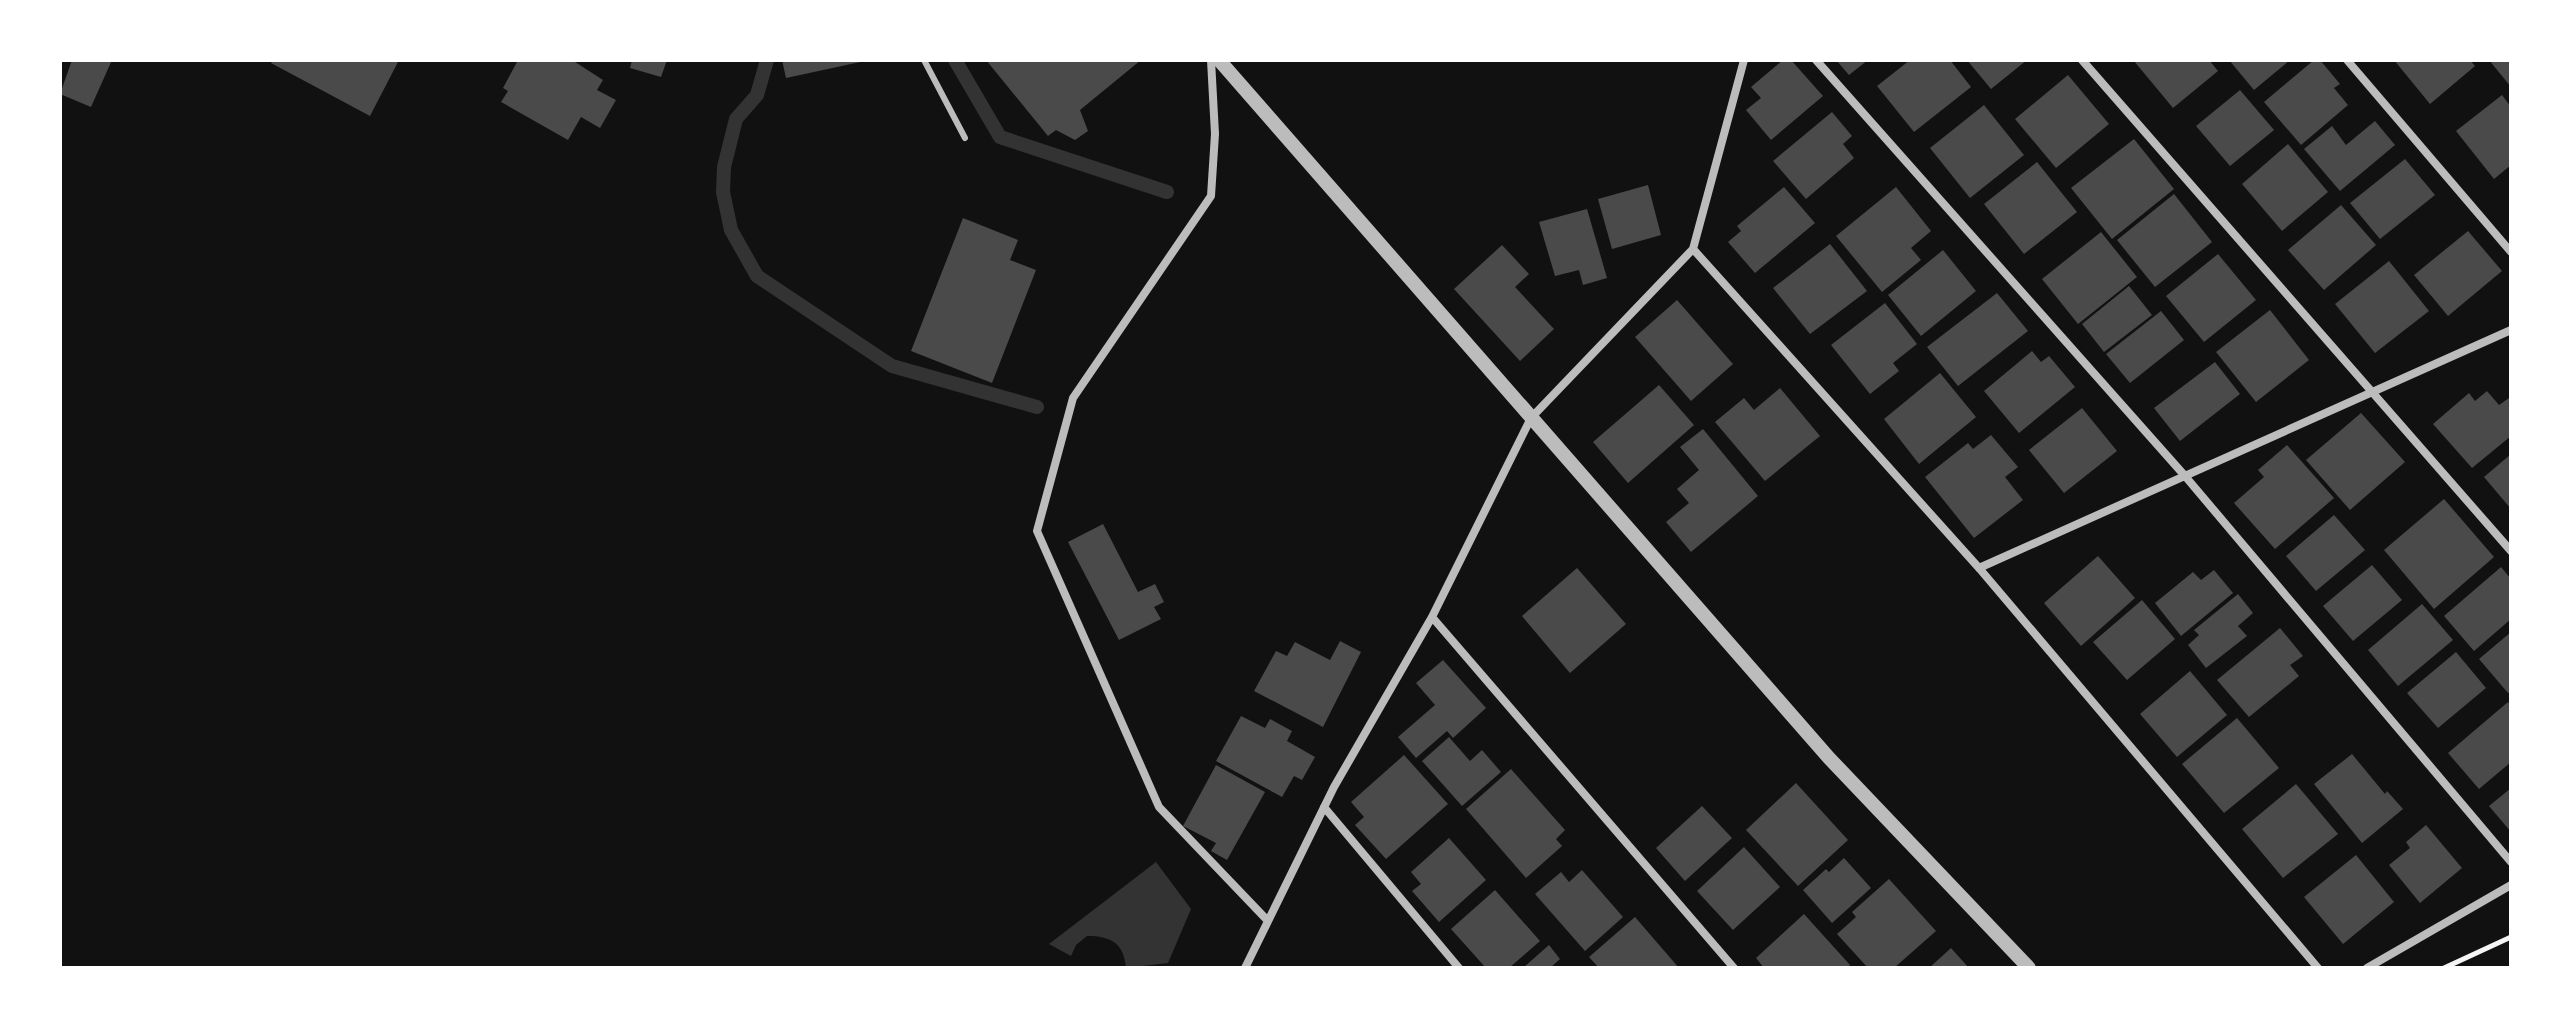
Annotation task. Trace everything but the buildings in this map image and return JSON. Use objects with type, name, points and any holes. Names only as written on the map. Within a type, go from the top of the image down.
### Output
[{"type":"street","points":[[1211,60],[1215,134],[1211,196],[1073,398],[1037,531],[1159,807],[1268,921]]},
{"type":"street","points":[[1219,60],[1829,758],[2029,968]]},
{"type":"street","points":[[1245,968],[1324,807],[1432,617],[1531,418],[1693,249],[1744,60]]},
{"type":"street","points":[[1816,60],[2185,476],[2511,862]]},
{"type":"street","points":[[2082,60],[2511,551]]},
{"type":"street","points":[[2347,60],[2511,252]]},
{"type":"street","points":[[1693,249],[1979,568],[2318,968]]},
{"type":"street","points":[[1979,568],[2511,330]]},
{"type":"street","points":[[1432,617],[1734,968]]},
{"type":"street","points":[[1324,807],[1459,968]]},
{"type":"street","points":[[2367,968],[2511,885]]},
{"type":"lane","points":[[924,60],[965,138]]},
{"type":"path","points":[[2444,968],[2511,937]]},
{"type":"shaded area","points":[[1156,862],[1191,909],[1168,963],[1126,968],[1119,947],[1103,937],[1087,936],[1076,945],[1071,956],[1049,944]]},
{"type":"waterway","points":[[767,60],[757,95],[736,119],[724,167],[723,192],[731,230],[757,276],[892,366],[1037,407]]},
{"type":"waterway","points":[[955,60],[1000,137],[1167,192]]}]
